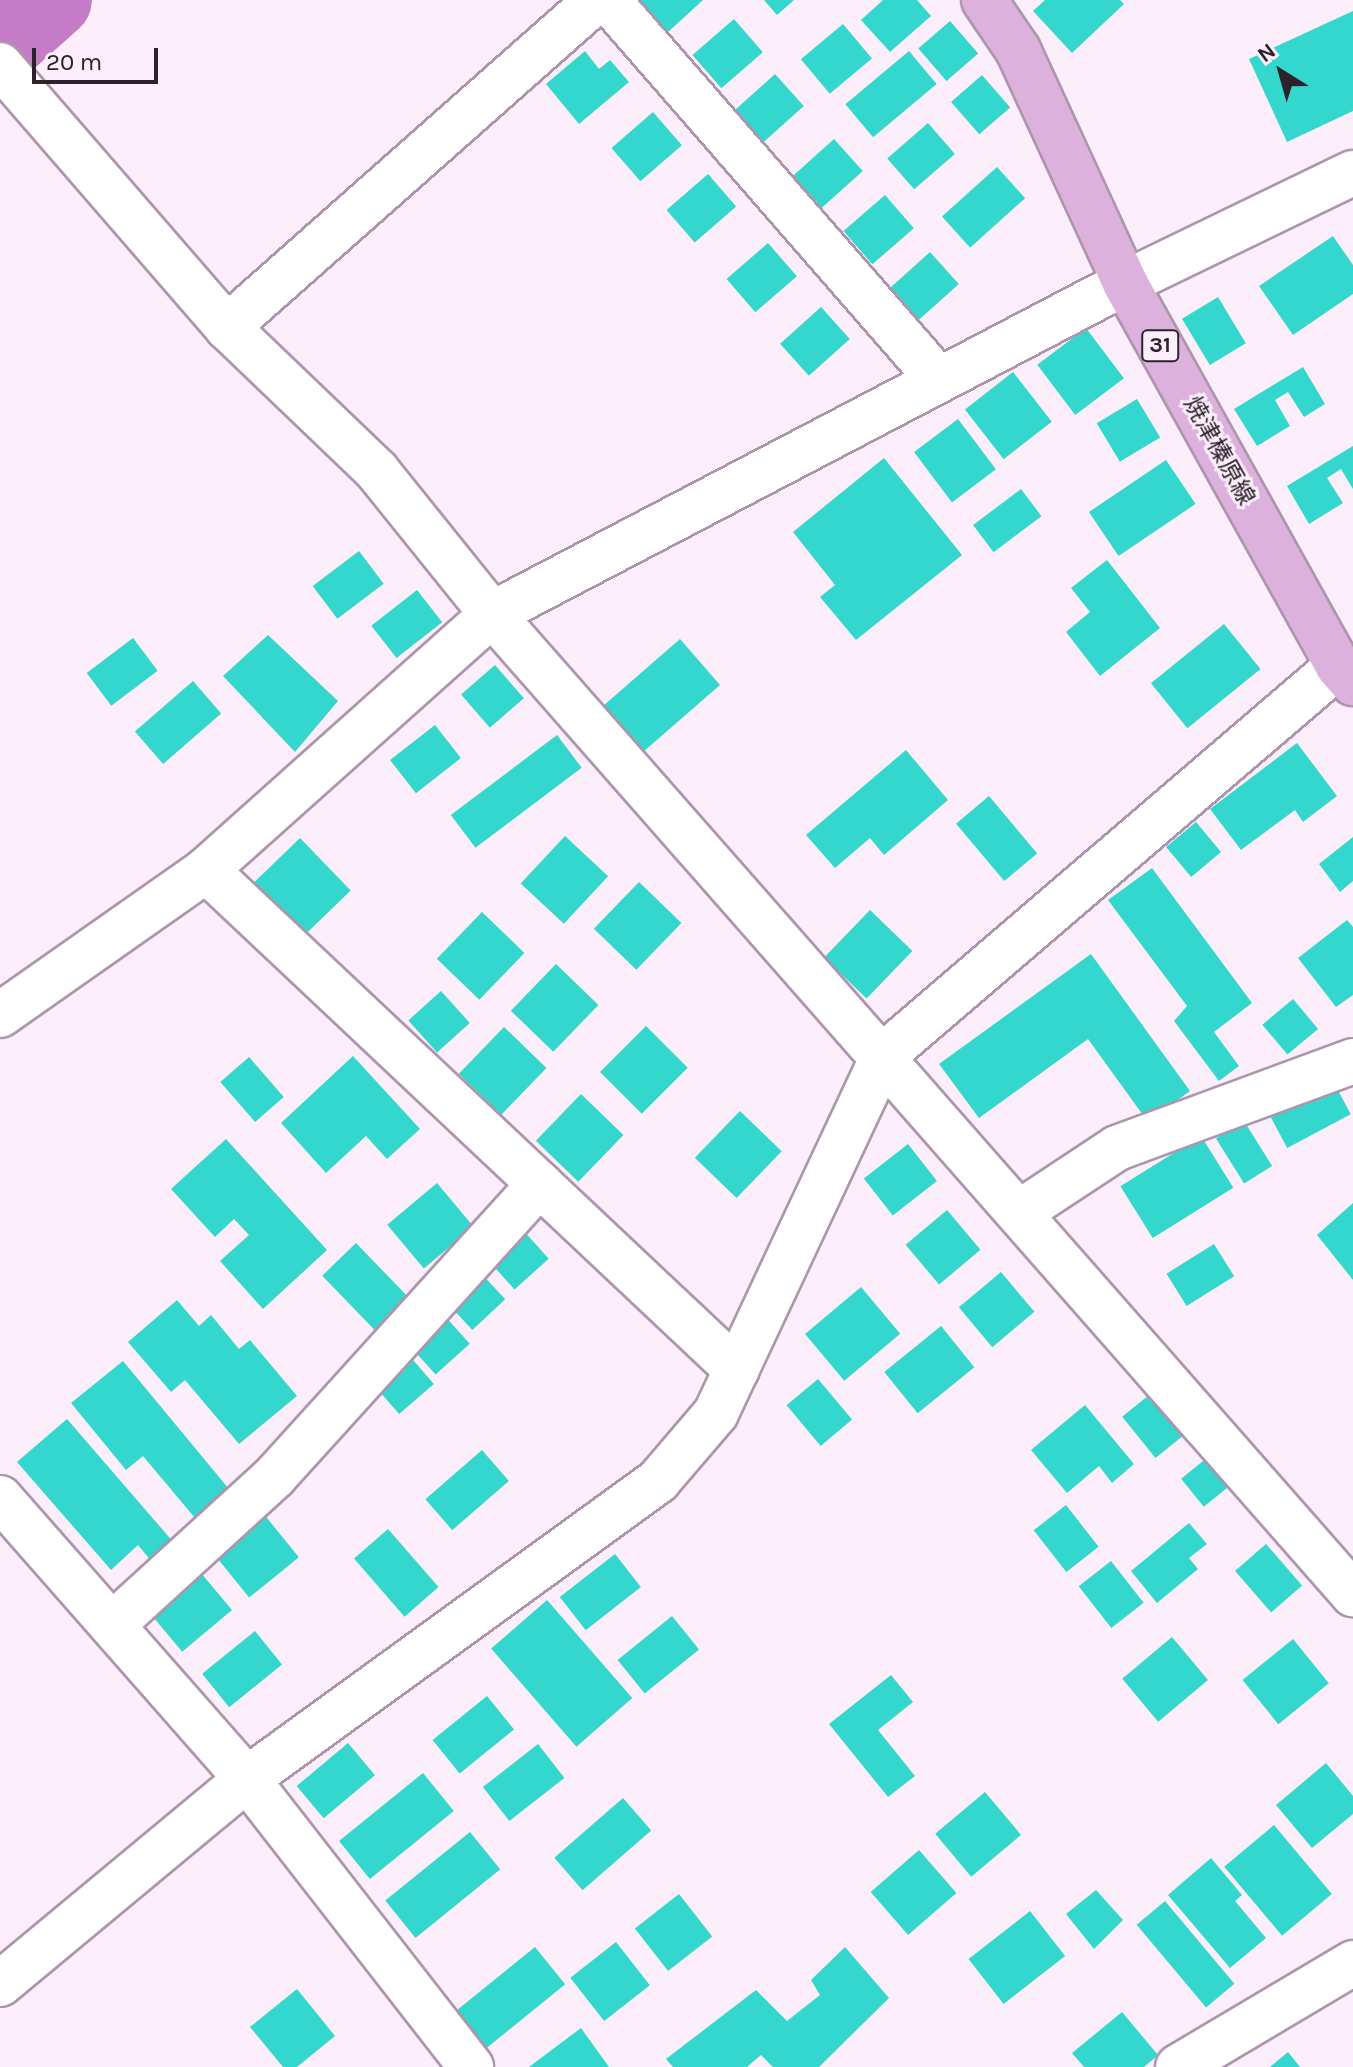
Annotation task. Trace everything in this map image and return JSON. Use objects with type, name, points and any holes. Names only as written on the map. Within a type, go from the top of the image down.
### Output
[{"type":"main road","name":"焼津榛原線","points":[[984,0],[1018,50],[1125,283],[1346,674]]},
{"type":"street","points":[[227,327],[597,0]]},
{"type":"street","points":[[608,0],[939,380]]},
{"type":"street","points":[[6,72],[227,327],[377,471],[492,614],[884,1055],[1353,1594]]},
{"type":"street","points":[[0,1015],[206,870],[492,614],[1125,283],[1353,173]]},
{"type":"street","points":[[0,1984],[247,1779],[658,1481],[716,1413],[884,1055],[1346,674]]},
{"type":"street","points":[[206,870],[737,1370]]},
{"type":"street","points":[[1020,1212],[1117,1148],[1353,1061]]},
{"type":"street","points":[[112,1625],[275,1476],[540,1184]]},
{"type":"street","points":[[0,1498],[247,1779],[471,2067]]},
{"type":"street","points":[[1178,2067],[1353,1963]]},
{"type":"building","points":[[640,0],[703,0],[668,32]]},
{"type":"building","points":[[764,0],[794,0],[777,15]]},
{"type":"building","points":[[883,0],[917,0],[931,16],[890,52],[861,20]]},
{"type":"building","points":[[1045,0],[1120,0],[1124,4],[1072,53],[1033,11]]},
{"type":"building","points":[[1353,11],[1353,111],[1287,142],[1249,59]]},
{"type":"building","points":[[734,19],[763,52],[721,88],[692,55]]},
{"type":"building","points":[[950,21],[978,53],[947,81],[918,49]]},
{"type":"building","points":[[843,24],[872,58],[830,94],[801,59]]},
{"type":"building","points":[[585,51],[599,69],[610,60],[629,82],[579,124],[546,84]]},
{"type":"building","points":[[909,51],[937,84],[873,137],[845,104]]},
{"type":"building","points":[[775,74],[804,106],[763,143],[734,111]]},
{"type":"building","points":[[982,75],[1010,107],[979,134],[951,102]]},
{"type":"building","points":[[653,112],[682,145],[640,181],[611,148]]},
{"type":"building","points":[[928,123],[955,154],[914,189],[887,158]]},
{"type":"building","points":[[834,139],[863,171],[822,208],[793,176]]},
{"type":"building","points":[[997,167],[1025,198],[970,248],[942,217]]},
{"type":"building","points":[[708,174],[736,206],[695,243],[666,210]]},
{"type":"building","points":[[885,195],[914,228],[872,264],[843,231]]},
{"type":"building","points":[[1333,236],[1353,265],[1353,294],[1293,335],[1259,286]]},
{"type":"building","points":[[768,243],[797,276],[755,312],[726,279]]},
{"type":"building","points":[[930,252],[959,284],[918,321],[889,289]]},
{"type":"building","points":[[1218,297],[1246,343],[1210,365],[1182,319]]},
{"type":"building","points":[[821,307],[850,339],[809,376],[780,344]]},
{"type":"building","points":[[1086,328],[1124,378],[1075,415],[1037,365]]},
{"type":"building","points":[[1303,367],[1325,404],[1304,417],[1288,392],[1275,400],[1290,426],[1257,446],[1234,409]]},
{"type":"building","points":[[1013,372],[1052,422],[1004,459],[965,410]]},
{"type":"building","points":[[1137,399],[1160,438],[1120,462],[1097,423]]},
{"type":"building","points":[[958,419],[996,469],[952,502],[914,452]]},
{"type":"building","points":[[1353,446],[1353,489],[1341,469],[1327,478],[1343,503],[1309,524],[1287,486]]},
{"type":"building","points":[[884,458],[962,555],[856,640],[820,597],[835,585],[793,532]]},
{"type":"building","points":[[1166,460],[1196,504],[1119,556],[1089,512]]},
{"type":"building","points":[[1021,489],[1041,516],[994,552],[973,525]]},
{"type":"building","points":[[359,551],[384,584],[337,619],[313,586]]},
{"type":"building","points":[[1107,560],[1160,628],[1100,676],[1066,632],[1090,612],[1071,588]]},
{"type":"building","points":[[417,590],[442,622],[397,658],[371,626]]},
{"type":"building","points":[[1224,624],[1261,669],[1187,728],[1151,683]]},
{"type":"building","points":[[268,635],[338,701],[295,752],[223,676]]},
{"type":"building","points":[[133,638],[158,671],[111,706],[87,673]]},
{"type":"building","points":[[680,639],[720,685],[637,757],[597,711]]},
{"type":"building","points":[[495,665],[524,698],[490,728],[461,695]]},
{"type":"building","points":[[193,681],[221,713],[163,764],[135,732]]},
{"type":"building","points":[[435,725],[461,758],[416,793],[390,760]]},
{"type":"building","points":[[557,735],[582,768],[475,848],[451,815]]},
{"type":"building","points":[[1297,743],[1337,796],[1303,822],[1295,810],[1241,850],[1210,809]]},
{"type":"building","points":[[906,750],[948,800],[884,855],[870,838],[835,868],[806,835]]},
{"type":"building","points":[[989,796],[1037,853],[1004,881],[956,824]]},
{"type":"building","points":[[1196,822],[1221,852],[1191,877],[1166,847]]},
{"type":"building","points":[[565,836],[608,876],[564,924],[521,884]]},
{"type":"building","points":[[1353,837],[1353,881],[1340,892],[1319,864]]},
{"type":"building","points":[[300,838],[351,891],[304,936],[253,883]]},
{"type":"building","points":[[1152,868],[1252,1003],[1214,1032],[1239,1066],[1219,1081],[1174,1021],[1187,1006],[1108,900]]},
{"type":"building","points":[[639,882],[681,923],[636,970],[594,929]]},
{"type":"building","points":[[870,910],[912,951],[867,998],[824,957]]},
{"type":"building","points":[[482,912],[524,953],[479,1000],[437,959]]},
{"type":"building","points":[[1347,920],[1353,927],[1353,995],[1336,1007],[1298,958]]},
{"type":"building","points":[[1091,954],[1190,1091],[1148,1122],[1088,1039],[979,1118],[939,1064]]},
{"type":"building","points":[[556,964],[598,1005],[553,1052],[511,1011]]},
{"type":"building","points":[[441,991],[470,1023],[437,1052],[408,1020]]},
{"type":"building","points":[[1293,999],[1318,1029],[1287,1055],[1262,1025]]},
{"type":"building","points":[[646,1026],[688,1068],[642,1114],[600,1072]]},
{"type":"building","points":[[504,1027],[546,1068],[501,1115],[459,1074]]},
{"type":"building","points":[[353,1056],[420,1129],[387,1159],[366,1136],[326,1173],[281,1123]]},
{"type":"building","points":[[249,1057],[284,1097],[255,1122],[220,1082]]},
{"type":"building","points":[[1332,1079],[1351,1114],[1287,1148],[1268,1113]]},
{"type":"building","points":[[581,1094],[623,1135],[578,1182],[536,1141]]},
{"type":"building","points":[[740,1111],[782,1151],[737,1198],[695,1158]]},
{"type":"building","points":[[1244,1121],[1272,1166],[1244,1183],[1216,1138]]},
{"type":"building","points":[[1201,1136],[1233,1188],[1153,1238],[1120,1186]]},
{"type":"building","points":[[226,1139],[327,1250],[263,1309],[220,1261],[249,1235],[234,1219],[215,1237],[171,1189]]},
{"type":"building","points":[[908,1144],[937,1181],[893,1216],[864,1178]]},
{"type":"building","points":[[437,1183],[474,1227],[424,1268],[387,1225]]},
{"type":"building","points":[[1353,1203],[1353,1280],[1317,1235]]},
{"type":"building","points":[[947,1210],[980,1250],[939,1285],[906,1245]]},
{"type":"building","points":[[522,1229],[549,1259],[515,1290],[488,1260]]},
{"type":"building","points":[[356,1243],[410,1299],[376,1332],[322,1276]]},
{"type":"building","points":[[1214,1244],[1234,1276],[1187,1306],[1167,1274]]},
{"type":"building","points":[[478,1270],[505,1299],[472,1330],[445,1301]]},
{"type":"building","points":[[1001,1272],[1034,1312],[992,1347],[959,1307]]},
{"type":"building","points":[[861,1287],[900,1334],[844,1381],[805,1334]]},
{"type":"building","points":[[177,1300],[199,1326],[211,1315],[239,1349],[250,1340],[297,1396],[239,1444],[185,1380],[171,1392],[128,1342]]},
{"type":"building","points":[[443,1314],[470,1344],[436,1375],[409,1345]]},
{"type":"building","points":[[941,1326],[974,1367],[918,1413],[884,1372]]},
{"type":"building","points":[[407,1353],[434,1384],[399,1414],[372,1383]]},
{"type":"building","points":[[123,1361],[229,1489],[195,1518],[143,1456],[126,1470],[71,1403]]},
{"type":"building","points":[[818,1379],[852,1420],[821,1446],[787,1405]]},
{"type":"building","points":[[1154,1391],[1187,1432],[1155,1458],[1122,1417]]},
{"type":"building","points":[[1085,1405],[1134,1464],[1112,1483],[1099,1466],[1067,1493],[1031,1450]]},
{"type":"building","points":[[67,1419],[175,1544],[153,1563],[138,1545],[111,1570],[17,1462]]},
{"type":"building","points":[[482,1450],[509,1481],[452,1530],[425,1499]]},
{"type":"building","points":[[1213,1453],[1236,1481],[1204,1507],[1181,1479]]},
{"type":"building","points":[[1066,1505],[1099,1547],[1066,1572],[1034,1530]]},
{"type":"building","points":[[263,1513],[299,1557],[249,1598],[213,1553]]},
{"type":"building","points":[[1189,1523],[1207,1544],[1189,1558],[1198,1569],[1157,1603],[1131,1571]]},
{"type":"building","points":[[388,1529],[439,1587],[405,1617],[354,1559]]},
{"type":"building","points":[[1266,1544],[1302,1586],[1271,1612],[1235,1571]]},
{"type":"building","points":[[615,1554],[641,1587],[586,1630],[560,1597]]},
{"type":"building","points":[[1111,1561],[1144,1603],[1111,1628],[1079,1586]]},
{"type":"building","points":[[196,1567],[232,1610],[182,1652],[146,1609]]},
{"type":"building","points":[[547,1600],[632,1698],[576,1747],[491,1649]]},
{"type":"building","points":[[672,1616],[699,1649],[645,1693],[618,1660]]},
{"type":"building","points":[[255,1631],[282,1664],[229,1707],[202,1674]]},
{"type":"building","points":[[1172,1637],[1208,1680],[1158,1722],[1122,1679]]},
{"type":"building","points":[[1293,1639],[1329,1683],[1278,1724],[1242,1680]]},
{"type":"building","points":[[891,1675],[913,1702],[878,1730],[915,1776],[888,1797],[829,1724]]},
{"type":"building","points":[[487,1696],[514,1729],[460,1773],[433,1740]]},
{"type":"building","points":[[348,1743],[375,1775],[324,1818],[297,1786]]},
{"type":"building","points":[[538,1744],[564,1778],[509,1821],[483,1787]]},
{"type":"building","points":[[1326,1763],[1353,1796],[1353,1814],[1312,1848],[1276,1805]]},
{"type":"building","points":[[423,1773],[454,1811],[370,1879],[339,1841]]},
{"type":"building","points":[[985,1792],[1021,1835],[971,1877],[935,1834]]},
{"type":"building","points":[[623,1798],[651,1830],[583,1890],[554,1858]]},
{"type":"building","points":[[1274,1825],[1332,1894],[1282,1936],[1224,1867]]},
{"type":"building","points":[[470,1832],[500,1869],[415,1938],[385,1901]]},
{"type":"building","points":[[919,1850],[956,1893],[908,1935],[871,1892]]},
{"type":"building","points":[[1211,1858],[1242,1895],[1235,1901],[1266,1938],[1230,1968],[1168,1895]]},
{"type":"building","points":[[1096,1890],[1123,1920],[1094,1949],[1066,1914]]},
{"type":"building","points":[[679,1894],[712,1937],[668,1971],[635,1928]]},
{"type":"building","points":[[1165,1901],[1234,1984],[1206,2008],[1137,1925]]},
{"type":"building","points":[[1030,1911],[1065,1956],[1004,2004],[969,1959]]},
{"type":"building","points":[[616,1942],[650,1985],[604,2021],[570,1978]]},
{"type":"building","points":[[535,1947],[565,1984],[480,2053],[450,2016]]},
{"type":"building","points":[[845,1947],[889,1998],[819,2067],[773,2067],[761,2055],[747,2067],[673,2067],[666,2059],[756,1990],[787,2021],[820,1995],[811,1980]]},
{"type":"building","points":[[297,1989],[335,2036],[297,2067],[283,2067],[250,2027]]},
{"type":"building","points":[[1122,2012],[1158,2055],[1144,2067],[1084,2067],[1072,2053]]},
{"type":"building","points":[[581,2028],[609,2067],[529,2067]]},
{"type":"building","points":[[1288,2052],[1300,2067],[1270,2067]]},
{"type":"waterway","points":[[0,48],[54,0]]}]
